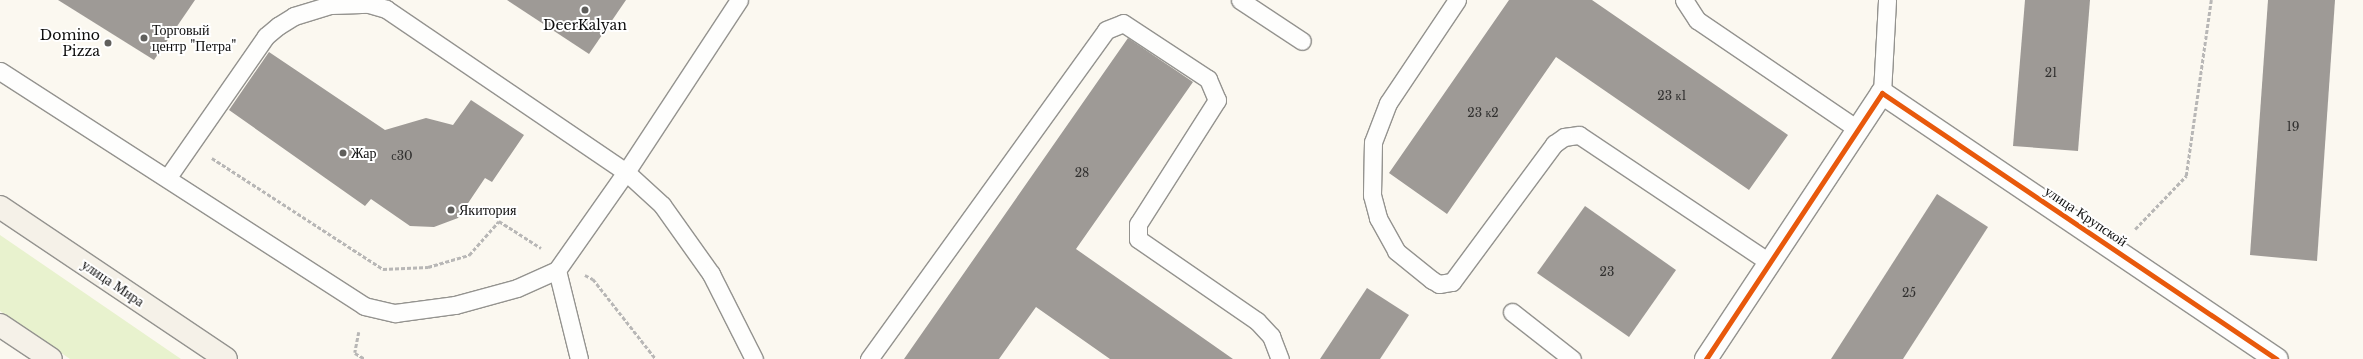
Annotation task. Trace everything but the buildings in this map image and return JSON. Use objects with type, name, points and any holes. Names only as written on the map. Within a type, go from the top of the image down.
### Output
[{"type":"main road","name":"улица Мира","points":[[0,207],[226,359]]},
{"type":"main road","points":[[0,325],[51,359]]},
{"type":"street","points":[[1706,359],[1859,130],[1882,93]]},
{"type":"street","name":"улица Крупской","points":[[1882,93],[2277,359]]},
{"type":"lane","points":[[0,71],[168,177],[364,306],[395,313],[455,305],[517,288],[560,266],[626,172],[739,0]]},
{"type":"lane","points":[[1240,0],[1302,41]]},
{"type":"lane","points":[[1457,0],[1388,103],[1373,142],[1372,195],[1378,218],[1396,251],[1439,284],[1452,282],[1554,144],[1564,137],[1579,135],[1770,263]]},
{"type":"lane","points":[[1684,0],[1697,20],[1859,130]]},
{"type":"lane","points":[[1882,93],[1888,0]]},
{"type":"lane","points":[[168,177],[266,36],[294,16],[350,2],[369,4],[401,16],[626,172],[662,205],[692,243],[754,359]]},
{"type":"lane","points":[[869,359],[1106,30],[1123,23],[1208,79],[1217,100],[1138,224],[1138,239],[1257,321],[1271,336],[1280,359]]},
{"type":"lane","points":[[560,266],[579,359]]},
{"type":"lane","points":[[1512,312],[1572,359]]},
{"type":"path","points":[[2116,250],[2186,176],[2211,0]]},
{"type":"path","points":[[191,145],[383,269],[428,267],[469,255],[499,221],[560,266],[593,280],[656,359]]},
{"type":"path","points":[[364,306],[355,353],[365,359]]},
{"type":"green space","points":[[0,235],[181,359],[70,359],[0,311]]},
{"type":"cycle path","points":[[1706,359],[1882,93],[2277,359]]},
{"type":"place","name":"DeerKalyan","points":[[585,10]]},
{"type":"place","name":"Торговый центр \"Петра\"","points":[[144,38]]},
{"type":"place","name":"Domino Pizza","points":[[108,43]]},
{"type":"place","name":"Жар","points":[[343,153]]},
{"type":"place","name":"Якитория","points":[[451,210]]}]
